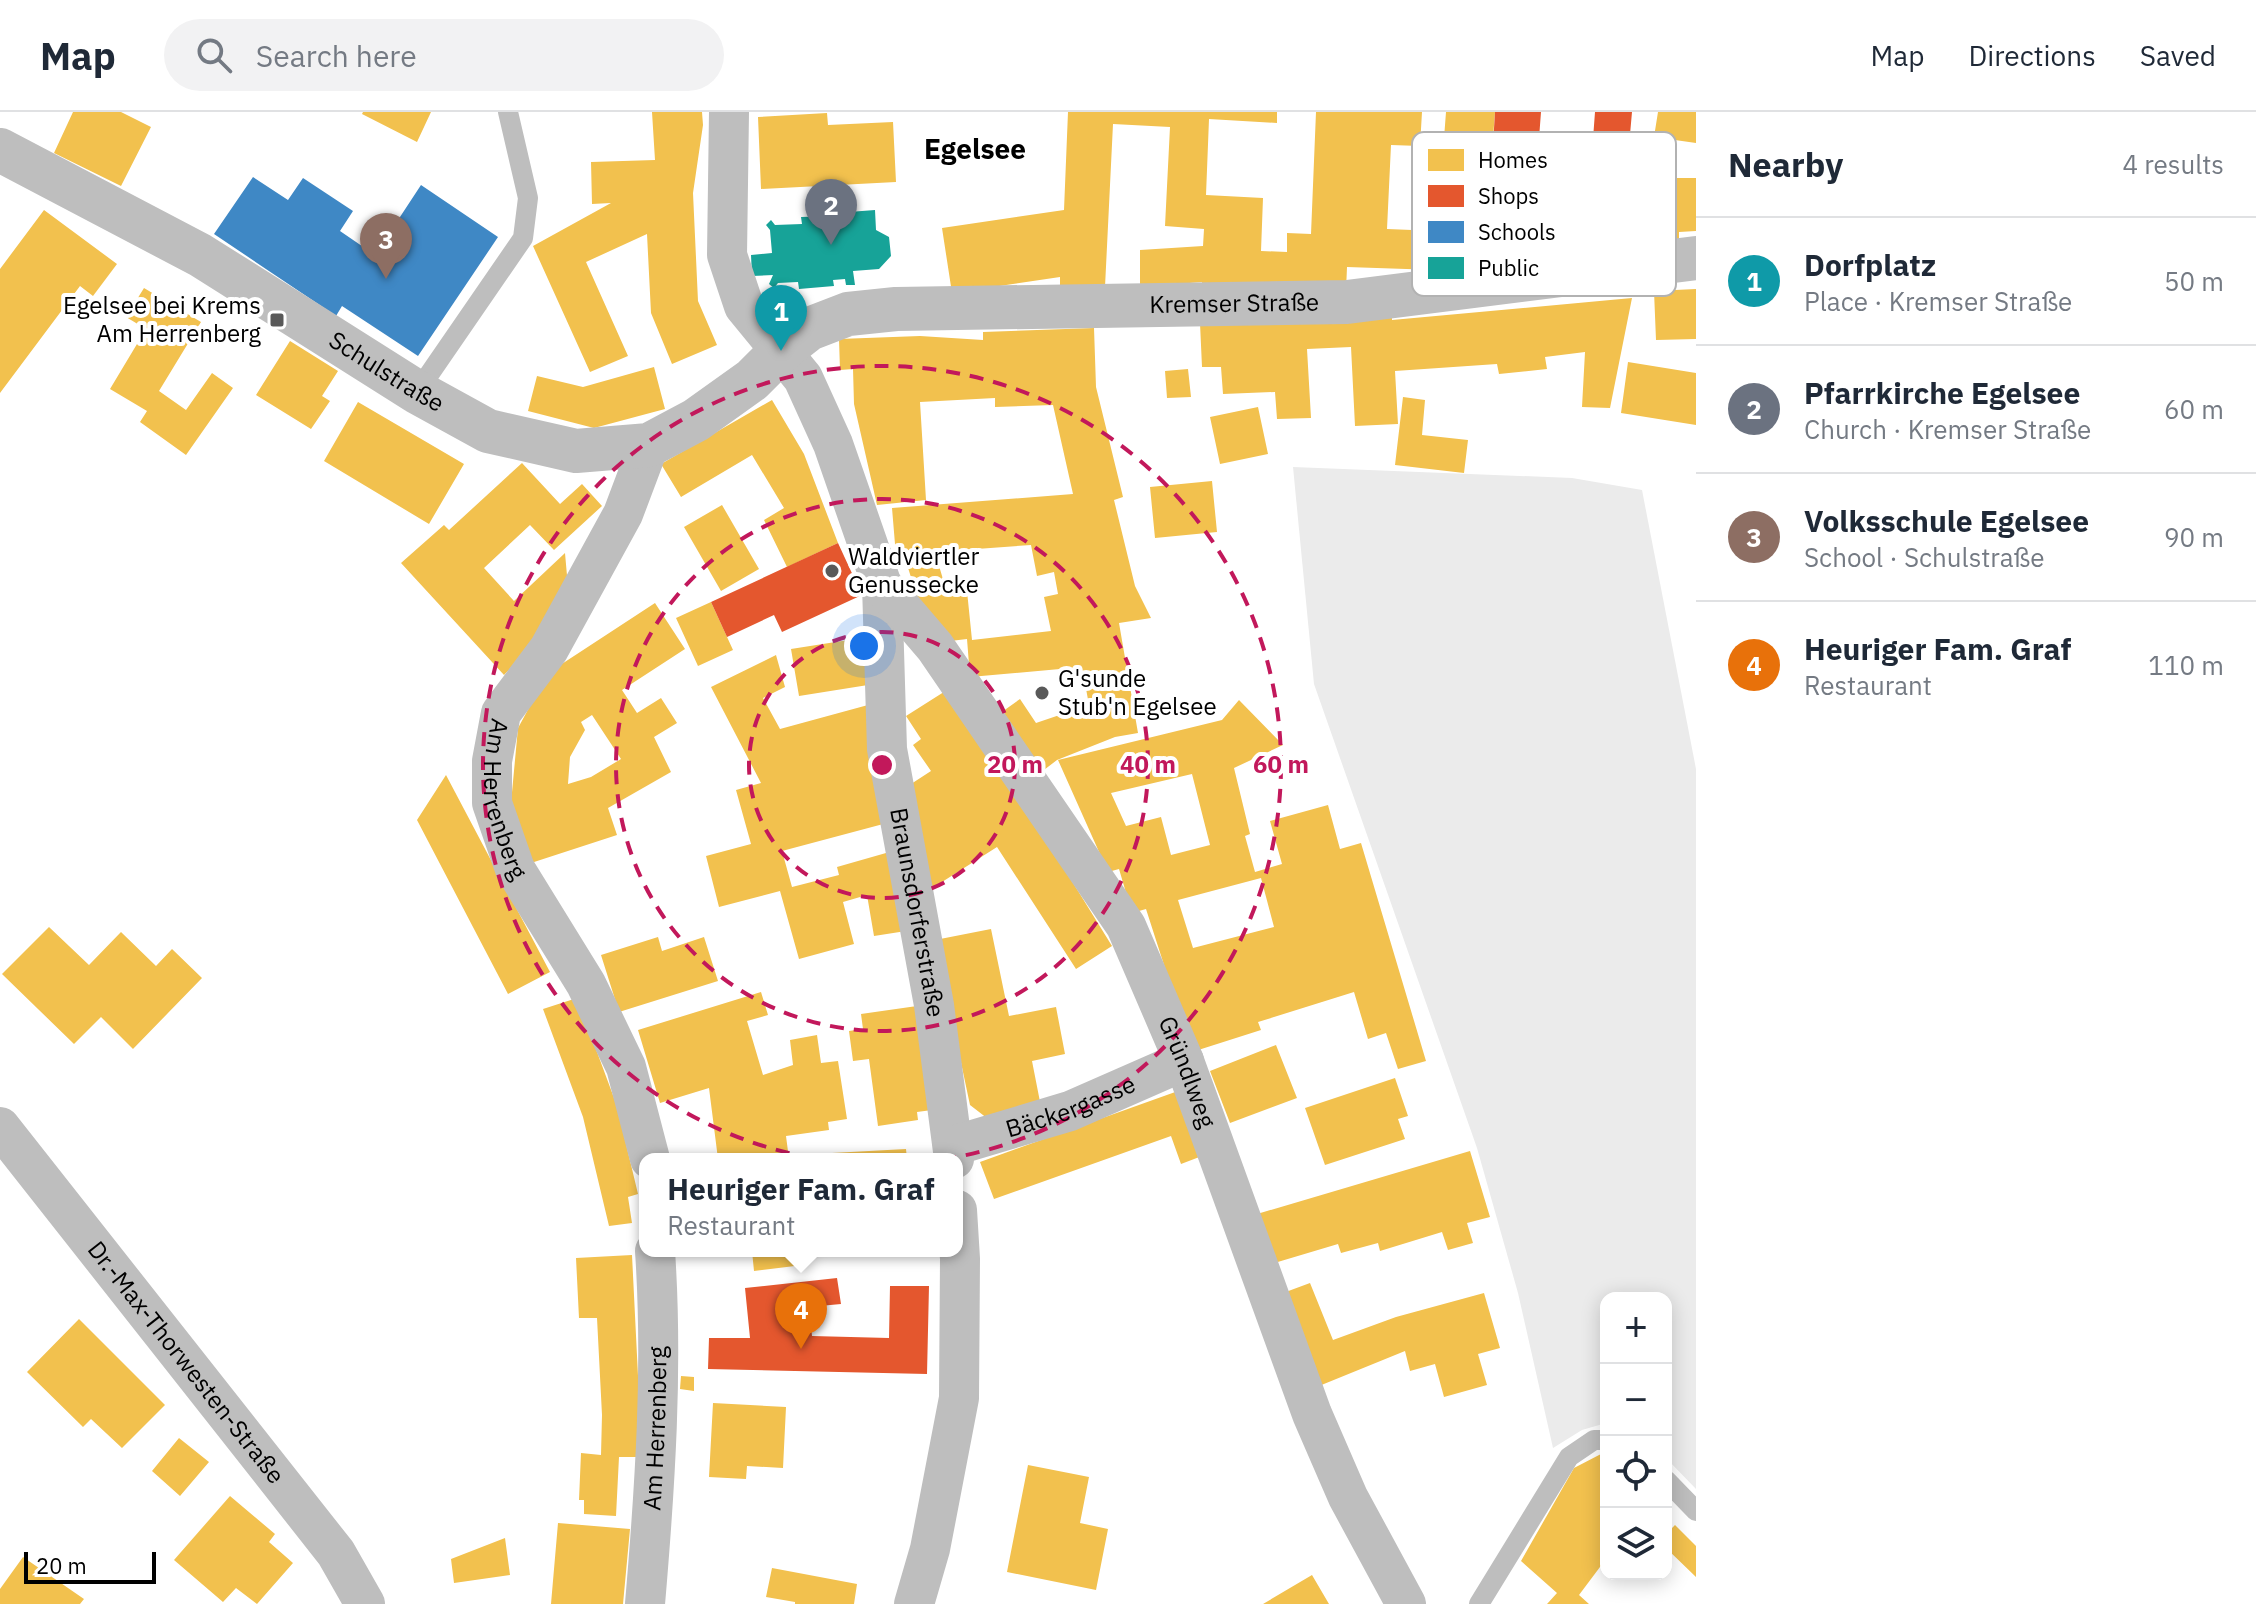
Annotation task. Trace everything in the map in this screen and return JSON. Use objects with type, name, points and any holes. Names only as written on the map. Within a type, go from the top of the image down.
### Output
[{"type":"street","name":"Braunsdorferstraße","points":[[729,112],[727,255],[744,306],[803,378],[833,444],[882,585],[887,749],[934,1005],[954,1152]]},
{"type":"street","name":"Schulstraße","points":[[0,150],[200,255],[417,392],[488,431],[576,451],[649,445],[696,420],[741,388],[781,351]]},
{"type":"street","name":"Kremser Straße","points":[[1676,261],[1696,258]]},
{"type":"street","name":"Kremser Straße","points":[[781,351],[809,329],[848,314],[896,309],[1347,302],[1412,294]]},
{"type":"street","name":"Am Herrenberg","points":[[648,1153],[626,1067],[586,984],[515,869],[492,803],[492,761],[501,713],[556,635],[623,514],[649,445]]},
{"type":"street","name":"Gründlweg","points":[[882,585],[935,647],[1126,926],[1184,1061],[1312,1414],[1348,1497],[1406,1604]]},
{"type":"street","name":"Bäckergasse","points":[[954,1152],[1070,1111],[1184,1061]]},
{"type":"street","name":"Dr.-Max-Thorwesten-Straße","points":[[0,1127],[336,1553],[365,1604]]},
{"type":"street","name":"Am Herrenberg","points":[[645,1604],[655,1482],[658,1290],[655,1257]]},
{"type":"street","points":[[914,1604],[930,1549],[959,1398],[960,1257]]},
{"type":"lane","points":[[417,392],[523,238],[528,198],[508,112]]},
{"type":"lane","points":[[1479,1604],[1569,1457],[1594,1440],[1600,1440]]},
{"type":"lane","points":[[1672,1486],[1696,1511]]},
{"type":"shaded area","points":[[1293,467],[1572,478],[1642,490],[1696,769],[1696,1489],[1672,1464],[1672,1292],[1600,1292],[1600,1425],[1582,1430],[1553,1448],[1518,1293],[1477,1148],[1314,684]]},
{"type":"building: Homes","points":[[73,112],[121,112],[151,127],[121,186],[54,153]]},
{"type":"building: Homes","points":[[363,112],[431,112],[417,142]]},
{"type":"building: Homes","points":[[652,112],[702,112],[703,125],[693,193],[698,301],[717,345],[672,364],[651,313],[647,234],[586,262],[628,356],[590,372],[533,246],[611,203],[592,204],[591,162],[655,160]]},
{"type":"building: Homes","points":[[1068,112],[1277,112],[1277,123],[1209,119],[1206,195],[1263,198],[1261,251],[1287,252],[1287,233],[1311,234],[1316,112],[1422,112],[1421,132],[1412,132],[1412,146],[1391,145],[1387,229],[1412,230],[1412,269],[1347,267],[1346,291],[1202,290],[1202,282],[1140,287],[1140,250],[1203,246],[1204,229],[1165,226],[1170,127],[1113,124],[1105,287],[1060,285],[1060,277],[952,293],[942,228],[1064,210]]},
{"type":"building: Homes","points":[[1446,112],[1495,112],[1493,132],[1444,132]]},
{"type":"building: Homes","points":[[1658,112],[1696,112],[1696,143],[1676,140],[1676,132],[1655,132]]},
{"type":"building: Homes","points":[[827,113],[828,125],[893,122],[896,182],[761,189],[758,117]]},
{"type":"building: Homes","points":[[1676,178],[1696,178],[1696,231],[1679,232],[1679,242],[1676,242]]},
{"type":"building: Homes","points":[[44,210],[117,264],[93,296],[80,286],[0,393],[0,269]]},
{"type":"building: Homes","points":[[144,288],[201,322],[159,391],[186,410],[212,373],[233,388],[186,455],[140,422],[147,411],[110,389],[146,329],[126,317]]},
{"type":"building: Homes","points":[[1696,289],[1696,339],[1656,340],[1654,296],[1676,296],[1676,290]]},
{"type":"building: Homes","points":[[1632,298],[1610,408],[1582,407],[1585,352],[1545,357],[1547,369],[1499,374],[1497,364],[1395,371],[1398,424],[1355,426],[1351,347],[1307,349],[1311,418],[1277,419],[1275,392],[1223,394],[1221,367],[1202,367],[1200,323],[1392,313],[1392,320]]},
{"type":"building: Homes","points":[[1094,328],[1096,387],[1123,497],[1114,500],[1135,586],[1151,618],[1119,623],[1138,733],[1115,737],[1057,760],[1040,773],[999,714],[1020,699],[1036,723],[1089,705],[1082,667],[970,677],[967,639],[942,642],[920,606],[904,555],[896,556],[892,508],[1073,494],[1053,405],[995,407],[995,398],[920,402],[926,500],[877,505],[854,404],[853,369],[840,370],[839,339],[920,336],[983,340],[983,332]],"holes":[[[1031,545],[1037,576],[1054,572],[1058,594],[1044,597],[1051,631],[972,640],[967,591],[947,593],[935,552]]]},
{"type":"building: Homes","points":[[290,341],[338,371],[322,396],[330,401],[311,429],[256,395]]},
{"type":"building: Homes","points":[[1628,362],[1696,373],[1696,425],[1621,413]]},
{"type":"building: Homes","points":[[654,367],[665,409],[594,428],[528,411],[537,376],[583,387]]},
{"type":"building: Homes","points":[[1188,369],[1191,397],[1167,398],[1165,371]]},
{"type":"building: Homes","points":[[1403,397],[1425,400],[1422,435],[1468,440],[1464,473],[1395,465]]},
{"type":"building: Homes","points":[[772,400],[804,454],[838,543],[787,567],[764,520],[784,508],[752,455],[681,497],[661,464]]},
{"type":"building: Homes","points":[[358,402],[464,464],[429,524],[324,461]]},
{"type":"building: Homes","points":[[1258,407],[1268,454],[1220,464],[1210,417]]},
{"type":"building: Homes","points":[[522,463],[560,504],[582,484],[602,506],[554,550],[530,525],[484,568],[514,601],[565,553],[568,587],[544,633],[504,675],[401,563],[444,525],[449,530]]},
{"type":"building: Homes","points":[[1212,481],[1217,532],[1155,538],[1150,487]]},
{"type":"building: Homes","points":[[722,505],[759,569],[721,591],[684,527]]},
{"type":"building: Homes","points":[[711,602],[733,650],[698,666],[676,618]]},
{"type":"building: Homes","points":[[655,603],[685,649],[622,690],[637,713],[661,698],[677,723],[654,737],[671,772],[608,808],[617,835],[531,863],[511,803],[518,728],[548,673]],"holes":[[[592,715],[621,759],[591,777],[568,784],[570,757],[585,730],[581,722]]]},
{"type":"building: Homes","points":[[861,638],[868,685],[799,696],[791,649]]},
{"type":"building: Homes","points":[[776,655],[785,687],[763,698],[780,729],[868,705],[887,823],[782,851],[792,887],[839,875],[837,867],[893,851],[906,931],[874,936],[867,895],[843,902],[854,944],[799,959],[780,891],[719,907],[706,856],[751,844],[736,790],[761,783],[711,687]]},
{"type":"building: Homes","points":[[947,690],[1015,789],[1112,946],[1076,969],[997,847],[931,889],[911,784],[931,771],[913,745],[921,739],[906,716]]},
{"type":"building: Homes","points":[[1239,700],[1283,745],[1234,768],[1250,834],[1245,836],[1255,872],[1282,864],[1270,821],[1328,805],[1340,849],[1361,843],[1426,1061],[1398,1069],[1386,1033],[1368,1039],[1354,992],[1258,1022],[1261,1030],[1192,1052],[1146,909],[1132,913],[1119,869],[1108,872],[1058,760],[1222,720]],"holes":[[[1192,774],[1210,845],[1171,855],[1161,817],[1126,826],[1111,793]],[[1261,878],[1274,927],[1193,948],[1178,900]]]},
{"type":"building: Homes","points":[[446,775],[550,972],[508,994],[417,820]]},
{"type":"building: Homes","points":[[49,927],[89,965],[121,932],[156,966],[172,949],[202,978],[133,1049],[101,1017],[74,1044],[2,974]]},
{"type":"building: Homes","points":[[991,929],[1009,1016],[1056,1007],[1065,1054],[1032,1061],[1042,1112],[992,1122],[970,1105],[935,940]]},
{"type":"building: Homes","points":[[658,937],[662,951],[704,937],[718,981],[619,1012],[601,955]]},
{"type":"building: Homes","points":[[761,992],[768,1015],[747,1021],[763,1075],[793,1065],[790,1040],[817,1035],[821,1063],[838,1061],[847,1119],[828,1122],[829,1130],[786,1136],[788,1153],[717,1153],[709,1088],[660,1103],[638,1030]]},
{"type":"building: Homes","points":[[577,998],[617,1106],[638,1194],[628,1197],[632,1223],[609,1226],[583,1117],[543,1009]]},
{"type":"building: Homes","points":[[917,1006],[932,1110],[917,1112],[918,1120],[878,1126],[869,1059],[853,1061],[849,1031],[863,1029],[861,1014]]},
{"type":"building: Homes","points":[[1276,1045],[1297,1098],[1230,1123],[1210,1071]]},
{"type":"building: Homes","points":[[1395,1078],[1408,1116],[1398,1119],[1405,1139],[1325,1165],[1305,1108]]},
{"type":"building: Homes","points":[[1178,1091],[1202,1156],[1181,1164],[1171,1136],[994,1199],[980,1162]]},
{"type":"building: Homes","points":[[906,1149],[906,1153],[832,1153]]},
{"type":"building: Homes","points":[[1470,1151],[1490,1217],[1467,1223],[1473,1243],[1448,1250],[1442,1232],[1380,1251],[1378,1243],[1341,1253],[1338,1244],[1271,1264],[1257,1214]]},
{"type":"building: Homes","points":[[632,1255],[640,1416],[638,1457],[619,1457],[616,1516],[584,1514],[584,1500],[579,1500],[581,1453],[601,1455],[602,1415],[597,1318],[579,1318],[576,1258]]},
{"type":"building: Homes","points":[[753,1257],[802,1257],[803,1265],[754,1271]]},
{"type":"building: Homes","points":[[1310,1283],[1333,1340],[1396,1317],[1484,1293],[1500,1348],[1478,1354],[1487,1385],[1444,1397],[1435,1364],[1410,1371],[1405,1351],[1319,1386],[1283,1293]]},
{"type":"building: Homes","points":[[79,1319],[165,1405],[122,1448],[91,1419],[83,1427],[27,1372]]},
{"type":"building: Homes","points":[[681,1376],[694,1377],[694,1391],[680,1389]]},
{"type":"building: Homes","points":[[713,1403],[786,1407],[783,1468],[747,1466],[746,1479],[709,1477]]},
{"type":"building: Homes","points":[[179,1438],[209,1462],[180,1496],[152,1471]]},
{"type":"building: Homes","points":[[1600,1455],[1600,1567],[1579,1595],[1589,1604],[1547,1604],[1557,1593],[1521,1561],[1574,1468]]},
{"type":"building: Homes","points":[[1028,1465],[1089,1477],[1080,1523],[1108,1529],[1096,1590],[1007,1572]]},
{"type":"building: Homes","points":[[230,1496],[275,1534],[269,1542],[293,1563],[257,1604],[236,1588],[223,1602],[174,1560]]},
{"type":"building: Homes","points":[[558,1523],[630,1529],[623,1604],[551,1604]]},
{"type":"building: Homes","points":[[1675,1525],[1696,1546],[1696,1577],[1672,1554],[1672,1528]]},
{"type":"building: Homes","points":[[505,1538],[510,1575],[454,1583],[451,1559]]},
{"type":"building: Homes","points":[[23,1557],[84,1599],[80,1604],[0,1604],[0,1589]]},
{"type":"building: Homes","points":[[772,1568],[857,1584],[854,1604],[795,1604],[766,1597]]},
{"type":"building: Homes","points":[[1312,1575],[1329,1604],[1263,1604]]},
{"type":"building: Shops","points":[[1495,112],[1541,112],[1539,132],[1494,132]]},
{"type":"building: Shops","points":[[1595,112],[1632,112],[1630,132],[1594,132]]},
{"type":"building: Shops","points":[[838,543],[862,595],[782,632],[774,615],[727,637],[711,602]]},
{"type":"building: Shops","points":[[837,1278],[841,1304],[809,1307],[812,1336],[889,1338],[890,1286],[929,1286],[927,1374],[708,1369],[709,1338],[750,1338],[745,1288]]},
{"type":"building: Schools","points":[[253,177],[288,200],[303,178],[353,211],[340,231],[375,255],[421,185],[498,237],[418,356],[342,306],[336,316],[214,234]]},
{"type":"building: Public","points":[[875,210],[876,230],[889,237],[891,256],[879,269],[853,271],[855,285],[846,285],[845,279],[833,280],[834,286],[799,289],[798,282],[778,283],[774,288],[769,284],[773,275],[752,276],[751,255],[772,253],[770,230],[766,225],[771,220],[775,225],[802,224],[801,217],[834,216],[834,223],[850,222],[849,212]]},
{"type":"place","name":"Pfarrkirche Egelsee","points":[[831,245]]},
{"type":"place","name":"Volksschule Egelsee","points":[[386,279]]},
{"type":"place","name":"Egelsee bei Krems Am Herrenberg","points":[[277,320]]},
{"type":"place","name":"Dorfplatz","points":[[781,351]]},
{"type":"place","name":"Waldviertler Genussecke","points":[[832,571]]},
{"type":"place","name":"G'sunde Stub'n Egelsee","points":[[1042,693]]},
{"type":"place","name":"Heuriger Fam. Graf","points":[[801,1349]]},
{"type":"district","name":"Egelsee","points":[[975,149]]}]
